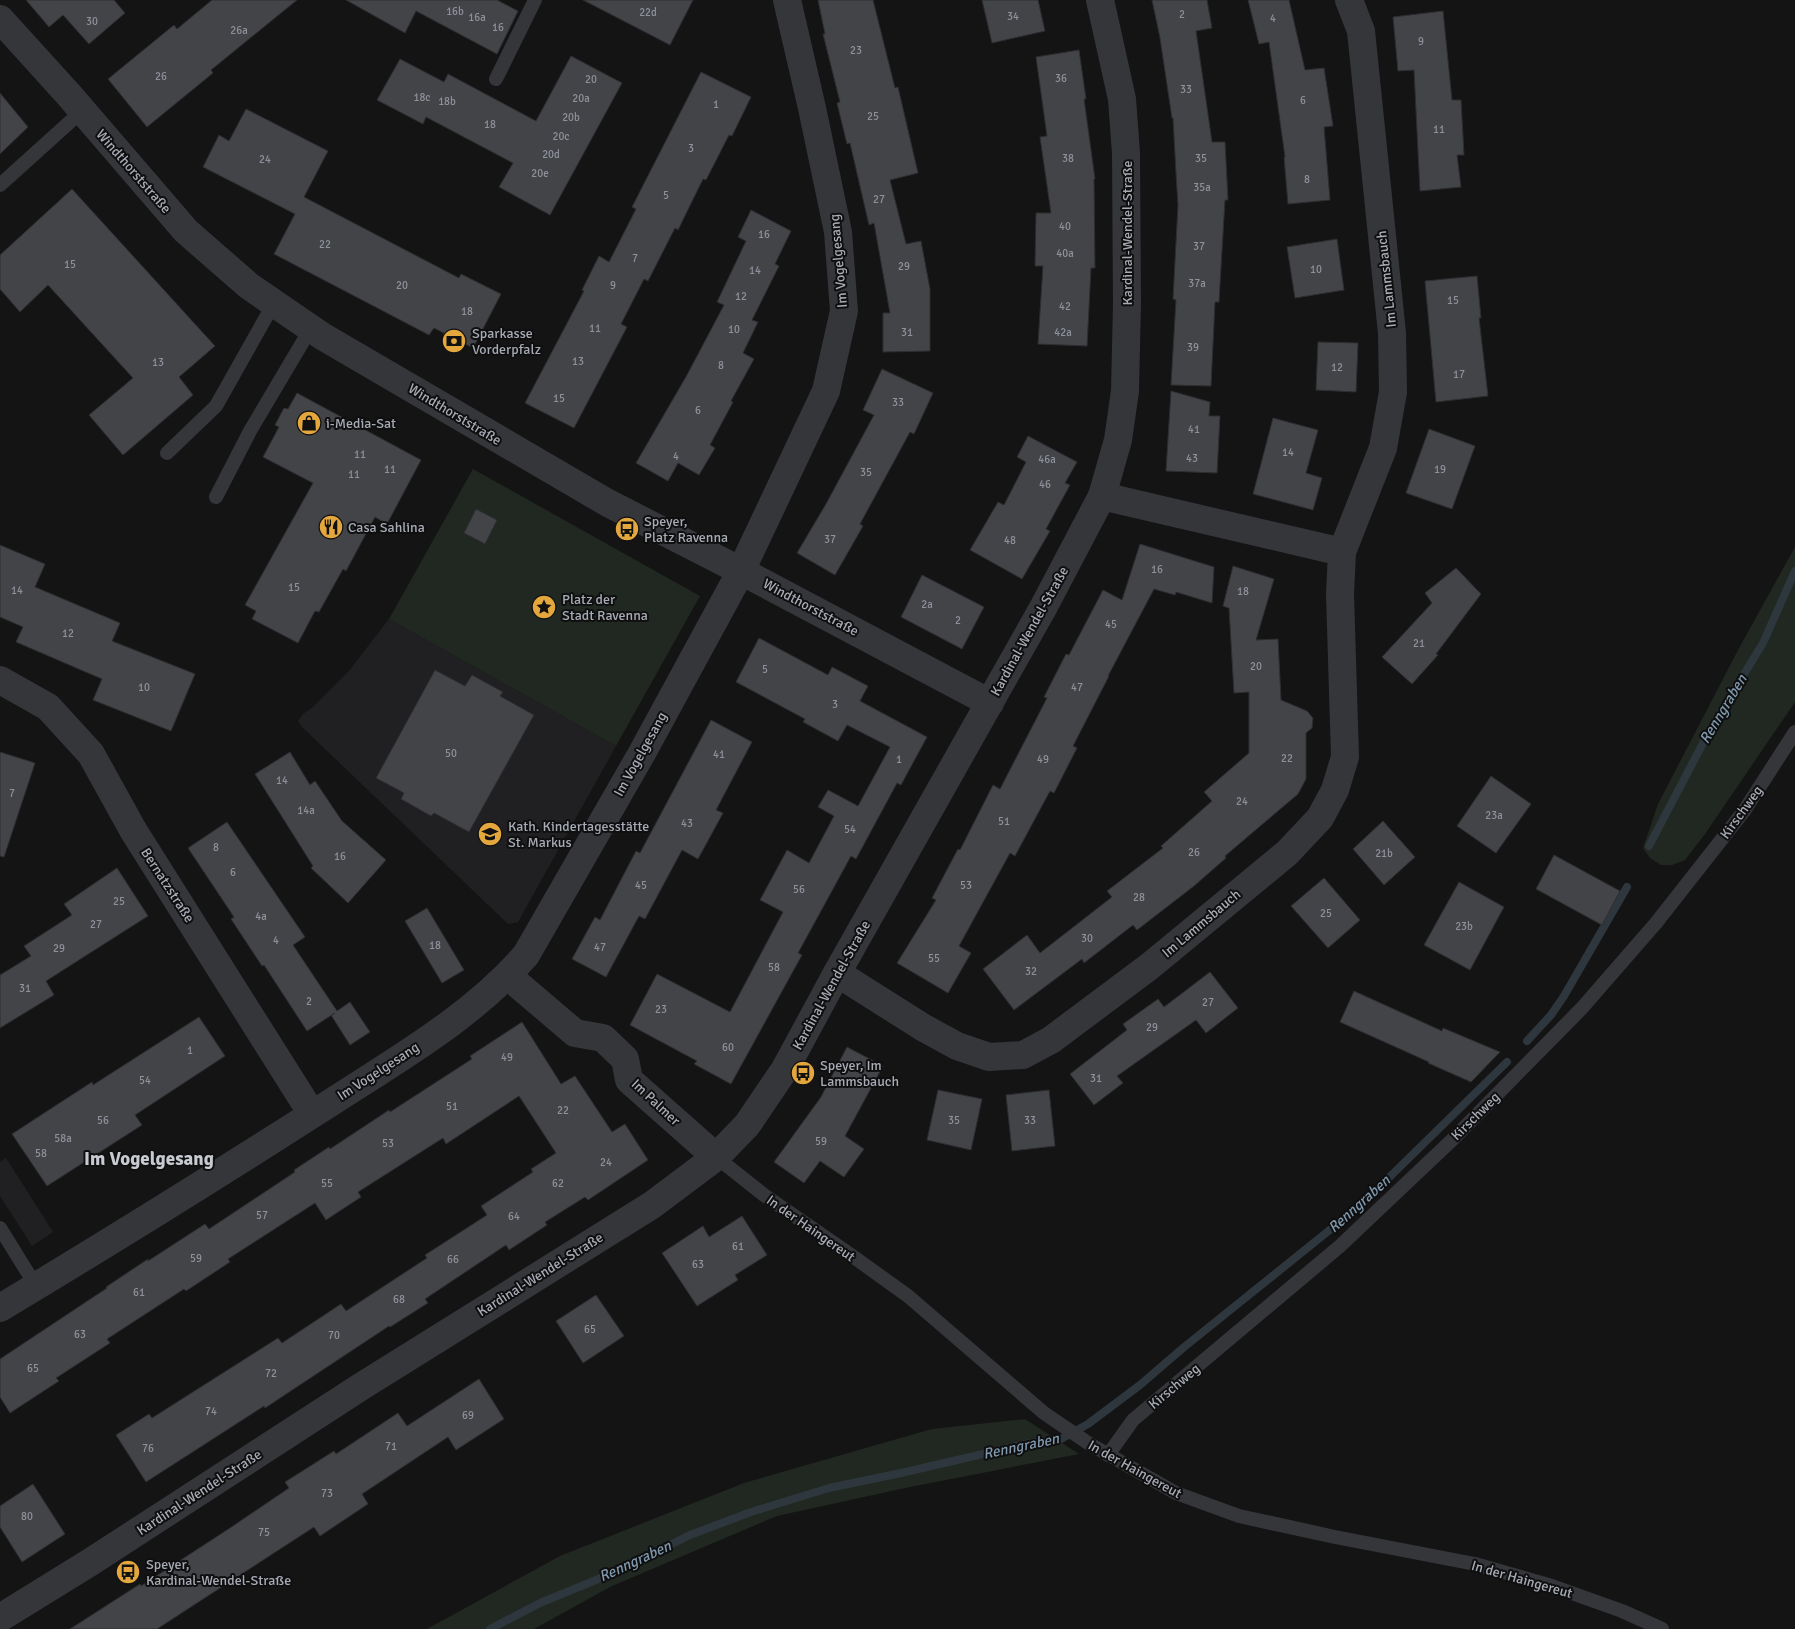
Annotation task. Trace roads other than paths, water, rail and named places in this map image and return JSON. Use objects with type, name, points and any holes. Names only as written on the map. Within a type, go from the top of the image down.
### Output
[{"type":"street","name":"Im Vogelgesang","points":[[0,1308],[107,1244],[415,1048],[473,1006],[508,976],[526,955],[637,761],[741,571],[826,391],[844,311],[838,232],[787,0]]},
{"type":"street","name":"Kardinal-Wendel-Straße","points":[[0,1618],[652,1204],[716,1157],[747,1125],[785,1069],[837,973],[990,703],[1102,496],[1118,440],[1125,391],[1127,213],[1126,153],[1122,99],[1100,0]]},
{"type":"street","name":"Im Lammsbauch","points":[[837,973],[924,1028],[957,1046],[989,1056],[1022,1055],[1051,1040],[1150,966],[1279,859],[1320,818],[1335,790],[1345,757],[1340,594],[1342,552],[1383,448],[1393,392],[1392,333],[1361,31],[1349,0]]},
{"type":"street","name":"Windthorststraße","points":[[0,19],[69,95],[186,231],[249,286],[310,328],[608,503],[990,703]]},
{"type":"street","points":[[1102,496],[1342,552]]},
{"type":"street","name":"Bernatzstraße","points":[[0,680],[48,707],[92,754],[133,830],[312,1114]]},
{"type":"street","name":"Im Palmer","points":[[508,976],[575,1033],[603,1038],[625,1059],[629,1080],[716,1157]]},
{"type":"lane","points":[[496,79],[535,0]]},
{"type":"lane","points":[[0,185],[82,111]]},
{"type":"lane","points":[[167,453],[216,406],[274,303]]},
{"type":"lane","points":[[216,497],[250,432],[310,328]]},
{"type":"lane","name":"Kirschweg","points":[[1108,1455],[1133,1420],[1340,1246],[1452,1140],[1582,1008],[1656,923],[1744,811],[1795,732]]},
{"type":"lane","name":"In der Haingereut","points":[[716,1157],[764,1195],[908,1296],[1044,1413],[1088,1444],[1176,1493],[1239,1516],[1475,1564],[1560,1589],[1622,1610],[1662,1629]]},
{"type":"lane","points":[[0,1228],[36,1286]]},
{"type":"waterway","name":"Renngraben","points":[[1649,846],[1711,728],[1763,643],[1795,571]]},
{"type":"waterway","name":"Renngraben","points":[[1527,1041],[1551,1015],[1564,996],[1627,887]]},
{"type":"waterway","name":"Renngraben","points":[[490,1629],[540,1603],[618,1571],[690,1535],[751,1512],[829,1488],[1030,1443],[1061,1439],[1088,1424],[1140,1385],[1183,1348],[1362,1204],[1507,1062]]},
{"type":"place","name":"Sparkasse Vorderpfalz","points":[[454,341]]},
{"type":"place","name":"i-Media-Sat","points":[[309,423]]},
{"type":"place","name":"Casa Sahlina","points":[[331,527]]},
{"type":"place","name":"Speyer, Platz Ravenna","points":[[627,529]]},
{"type":"place","name":"Platz der Stadt Ravenna","points":[[544,607]]},
{"type":"place","name":"Kath. Kindertagesstätte St. Markus","points":[[490,834]]},
{"type":"place","name":"Speyer, Im Lammsbauch","points":[[803,1073]]},
{"type":"place","name":"Speyer, Kardinal-Wendel-Straße","points":[[128,1572]]},
{"type":"district","name":"Im Vogelgesang","points":[[149,1158]]}]
